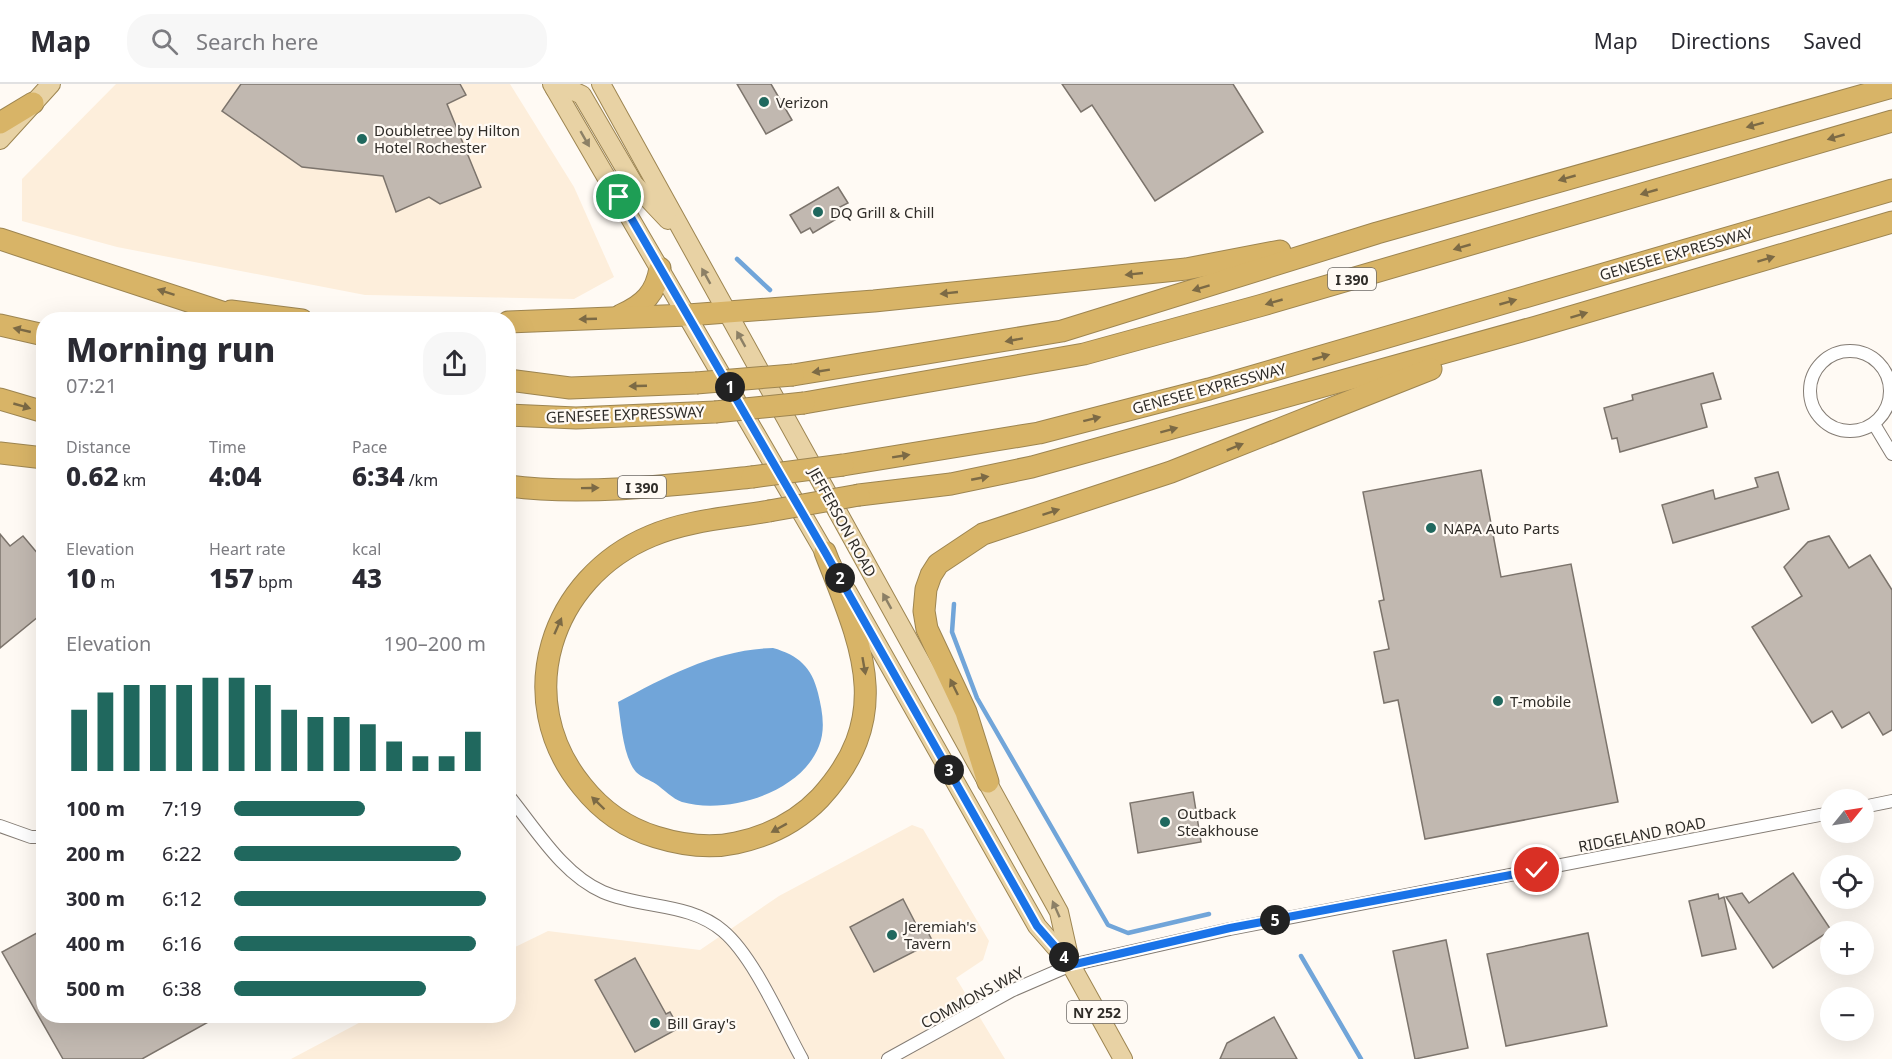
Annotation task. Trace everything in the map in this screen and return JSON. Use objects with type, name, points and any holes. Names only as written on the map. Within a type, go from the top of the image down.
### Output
[{"type":"highway","points":[[516,381],[570,388],[696,383],[793,375],[1062,331],[1377,233],[1892,87]]},
{"type":"highway","points":[[0,123],[33,103]]},
{"type":"highway","name":"GENESEE EXPRESSWAY","points":[[516,415],[576,418],[715,412],[804,403],[1084,354],[1259,306],[1892,121]]},
{"type":"highway","name":"GENESEE EXPRESSWAY","points":[[516,488],[664,487],[843,465],[1039,433],[1209,389],[1892,190]]},
{"type":"highway","points":[[825,552],[861,648],[866,677],[861,726],[840,773],[810,808],[793,820],[772,832],[732,844],[712,846],[669,841],[628,826],[609,814],[567,768],[556,743],[548,713],[547,665],[553,638],[572,598],[606,562],[650,536],[678,526],[860,495],[951,484],[1032,467],[1536,327],[1892,222]]},
{"type":"highway","points":[[516,322],[688,315],[874,301],[1186,269],[1377,233]]},
{"type":"highway","points":[[0,239],[226,312]]},
{"type":"highway","points":[[615,318],[646,301],[654,289],[660,268]]},
{"type":"highway","points":[[221,310],[237,312]]},
{"type":"highway","points":[[0,325],[36,333]]},
{"type":"highway","points":[[988,782],[966,712],[934,645],[924,611],[931,575],[949,554],[983,534],[1171,472],[1536,327]]},
{"type":"highway","points":[[0,399],[36,410]]},
{"type":"highway","points":[[0,453],[36,457]]},
{"type":"main road","points":[[0,140],[51,84]]},
{"type":"main road","name":"JEFFERSON ROAD","points":[[601,84],[1059,912],[1071,965]]},
{"type":"main road","points":[[554,86],[569,88],[582,95],[634,184],[687,240]]},
{"type":"main road","name":"JEFFERSON ROAD","points":[[554,86],[825,552],[1037,926],[1071,965],[1123,1059]]},
{"type":"street","points":[[1847,351],[1866,355],[1881,366],[1888,377],[1889,403],[1874,424],[1862,430],[1842,431],[1823,422],[1814,411],[1810,398],[1810,385],[1814,372],[1823,361],[1835,354],[1847,351]]},
{"type":"street","points":[[1874,424],[1892,454]]},
{"type":"street","points":[[1874,805],[1892,801]]},
{"type":"street","points":[[516,805],[570,870],[584,882],[626,899],[688,911],[724,931],[748,962],[802,1059]]},
{"type":"street","name":"RIDGELAND ROAD","points":[[1071,965],[1230,928],[1820,815]]},
{"type":"street","points":[[0,826],[36,837]]},
{"type":"street","name":"COMMONS WAY","points":[[888,1059],[1011,991],[1071,965]]},
{"type":"shaded area","points":[[116,84],[510,84],[574,187],[614,277],[574,299],[365,295],[117,247],[22,221],[22,179]]},
{"type":"shaded area","points":[[912,825],[923,829],[989,941],[983,960],[956,978],[1005,1059],[291,1059],[359,1023],[516,1023],[516,947],[548,931],[700,950],[779,896]]},
{"type":"water","points":[[773,648],[797,658],[808,669],[821,706],[823,726],[819,746],[810,762],[796,776],[780,788],[761,796],[720,805],[700,805],[679,801],[636,772],[625,749],[618,702],[674,674],[712,659],[732,653]]},
{"type":"building","name":"Doubletree by Hilton Hotel Rochester","points":[[241,84],[460,84],[466,95],[447,104],[481,187],[440,204],[429,197],[396,212],[383,176],[302,167],[222,111]]},
{"type":"building","name":"Verizon","points":[[737,84],[771,84],[792,120],[766,134]]},
{"type":"building","points":[[1062,84],[1233,84],[1263,132],[1155,201],[1092,105],[1081,112]]},
{"type":"building","name":"DQ Grill & Chill","points":[[838,187],[848,203],[838,208],[843,215],[813,233],[810,228],[801,233],[790,215]]},
{"type":"building","points":[[1713,373],[1721,399],[1701,404],[1707,427],[1620,452],[1617,438],[1612,439],[1604,408],[1633,400],[1632,395]]},
{"type":"building","name":"T-mobile","points":[[1481,470],[1501,577],[1571,564],[1618,802],[1425,839],[1398,700],[1384,703],[1374,652],[1389,649],[1379,601],[1384,600],[1363,492]]},
{"type":"building","points":[[1778,472],[1789,509],[1673,543],[1662,505],[1713,490],[1715,499],[1758,487],[1755,478]]},
{"type":"building","points":[[0,534],[10,546],[23,536],[36,551],[36,619],[0,648]]},
{"type":"building","points":[[1829,536],[1849,568],[1870,555],[1892,590],[1892,730],[1883,735],[1869,712],[1842,728],[1832,711],[1812,723],[1752,627],[1802,596],[1784,567],[1808,542]]},
{"type":"building","name":"Outback Steakhouse","points":[[1193,792],[1201,842],[1138,853],[1130,803]]},
{"type":"building","points":[[1793,873],[1825,921],[1820,921],[1820,937],[1773,968],[1726,897],[1742,893],[1749,903]]},
{"type":"building","points":[[1718,894],[1719,899],[1724,897],[1736,949],[1702,956],[1689,901]]},
{"type":"building","name":"Jeremiah's Tavern","points":[[903,899],[918,928],[924,925],[933,942],[874,972],[850,927]]},
{"type":"building","points":[[36,933],[36,1012],[2,952]]},
{"type":"building","points":[[1588,933],[1607,1026],[1506,1046],[1487,954]]},
{"type":"building","points":[[1446,940],[1468,1048],[1415,1059],[1393,951]]},
{"type":"building","points":[[635,958],[666,1014],[670,1012],[679,1028],[635,1052],[595,980]]},
{"type":"building","points":[[1274,1017],[1297,1059],[1220,1059],[1227,1043]]},
{"type":"building","points":[[42,1023],[206,1023],[142,1059],[63,1059]]},
{"type":"waterway","points":[[737,259],[770,290]]},
{"type":"waterway","points":[[954,604],[952,632],[977,698],[1108,925],[1128,933],[1209,914]]},
{"type":"waterway","points":[[1301,956],[1361,1059]]},
{"type":"place","name":"Verizon","points":[[764,102]]},
{"type":"place","name":"Doubletree by Hilton Hotel Rochester","points":[[362,139]]},
{"type":"place","name":"DQ Grill & Chill","points":[[818,212]]},
{"type":"place","name":"NAPA Auto Parts","points":[[1431,528]]},
{"type":"place","name":"T-mobile","points":[[1498,701]]},
{"type":"place","name":"Outback Steakhouse","points":[[1165,822]]},
{"type":"place","name":"Jeremiah's Tavern","points":[[892,935]]},
{"type":"place","name":"Bill Gray's","points":[[655,1023]]},
{"type":"route","points":[[619,197],[825,552],[1037,926],[1071,965],[1230,928],[1537,870]]}]
